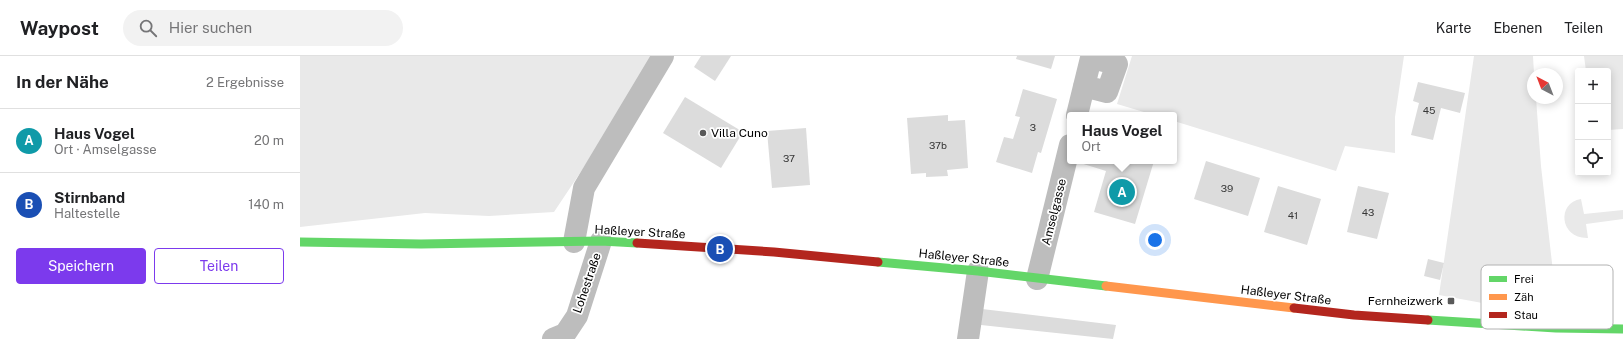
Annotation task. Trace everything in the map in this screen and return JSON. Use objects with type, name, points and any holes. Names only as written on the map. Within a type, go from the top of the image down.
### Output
[{"type":"main road","name":"Haßleyer Straße","points":[[300,242],[421,244],[601,241],[774,252],[978,271],[1354,315],[1481,323]]},
{"type":"main road","name":"Haßleyer Straße","points":[[1613,329],[1623,329]]},
{"type":"street","points":[[574,242],[584,188],[663,56]]},
{"type":"street","points":[[1078,112],[1084,86]]},
{"type":"street","name":"Amselgasse","points":[[1037,278],[1067,157]]},
{"type":"street","name":"Lohestraße","points":[[553,339],[564,334],[577,316],[601,241]]},
{"type":"street","points":[[968,339],[978,271]]},
{"type":"shaded area","points":[[300,56],[658,56],[554,212],[489,216],[425,213],[300,227]]},
{"type":"shaded area","points":[[1132,56],[1404,56],[1395,117],[1395,153],[1345,146],[1336,171],[1177,122],[1177,112],[1144,112],[1117,104]]},
{"type":"shaded area","points":[[1474,56],[1533,56],[1534,68],[1527,68],[1527,104],[1536,104],[1541,166],[1552,265],[1481,265],[1481,303],[1439,295]]},
{"type":"shaded area","points":[[1584,56],[1623,56],[1623,129],[1611,130],[1611,68],[1586,68]]},
{"type":"shaded area","points":[[1581,199],[1584,214],[1623,210],[1623,219],[1586,224],[1588,238],[1579,237],[1572,233],[1567,227],[1565,213],[1573,202]]},
{"type":"building","points":[[701,56],[731,56],[715,81],[694,67]]},
{"type":"building","points":[[1017,56],[1055,56],[1051,69],[1016,59]]},
{"type":"building","points":[[1418,82],[1465,93],[1460,113],[1441,108],[1433,140],[1411,135],[1419,103],[1413,101]]},
{"type":"building","points":[[1023,89],[1057,99],[1041,153],[1038,152],[1032,173],[996,162],[1004,137],[1013,139],[1020,117],[1015,116]]},
{"type":"building","name":"Villa Cuno","points":[[685,97],[743,132],[721,168],[663,133]]},
{"type":"building","points":[[948,115],[948,121],[965,120],[968,168],[947,170],[948,176],[926,177],[926,173],[911,174],[907,118]]},
{"type":"building","points":[[806,128],[810,185],[772,188],[767,131]]},
{"type":"building","points":[[1206,161],[1260,178],[1248,216],[1194,199]]},
{"type":"building","points":[[1083,164],[1153,164],[1135,224],[1094,212],[1106,171]]},
{"type":"building","points":[[1278,186],[1321,199],[1307,245],[1264,232]]},
{"type":"building","points":[[1358,186],[1389,193],[1377,239],[1347,232]]},
{"type":"building","points":[[1428,259],[1444,263],[1440,280],[1424,276]]},
{"type":"building","points":[[982,309],[1116,325],[1113,339],[981,325]]},
{"type":"traffic: fast","points":[[300,242],[421,244],[601,241],[637,243]]},
{"type":"traffic: fast","points":[[878,262],[978,271],[1106,286]]},
{"type":"traffic: fast","points":[[1428,320],[1481,323]]},
{"type":"traffic: fast","points":[[1613,329],[1623,329]]},
{"type":"traffic: slow","points":[[1106,286],[1294,308]]},
{"type":"traffic: jam","points":[[637,243],[774,252],[878,262]]},
{"type":"traffic: jam","points":[[1294,308],[1354,315],[1428,320]]},
{"type":"place","name":"Villa Cuno","points":[[703,133]]},
{"type":"place","name":"Haus Vogel","points":[[1122,192]]},
{"type":"place","name":"Stirnband","points":[[720,249]]},
{"type":"place","name":"Fernheizwerk","points":[[1451,301]]}]
